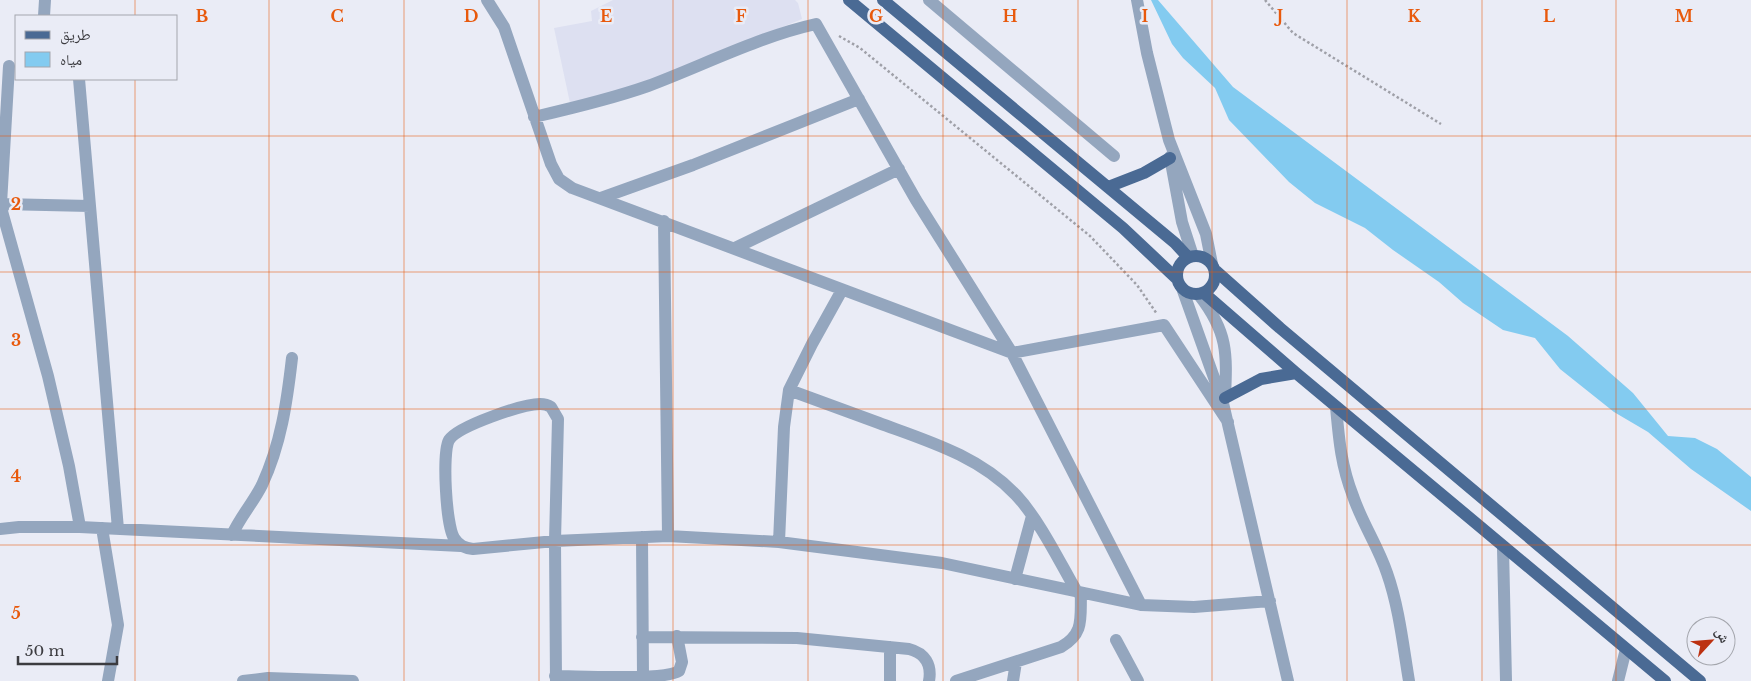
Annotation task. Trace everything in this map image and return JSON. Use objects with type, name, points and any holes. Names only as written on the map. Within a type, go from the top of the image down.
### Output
[{"type":"main road","points":[[849,0],[1123,228],[1186,291],[1202,294],[1503,548],[1665,681]]},
{"type":"main road","points":[[883,0],[1190,256]]},
{"type":"main road","points":[[1108,187],[1144,173],[1170,158]]},
{"type":"main road","points":[[1180,284],[1177,271],[1180,264],[1190,256],[1200,256],[1207,259],[1214,268],[1280,328],[1700,681]]},
{"type":"main road","points":[[1202,294],[1213,286],[1216,279],[1214,268]]},
{"type":"main road","points":[[1224,401],[1261,379],[1296,373]]},
{"type":"street","points":[[44,15],[45,0]]},
{"type":"street","points":[[488,0],[504,27],[551,164],[559,178],[572,188],[1012,352],[1164,325],[1228,422]]},
{"type":"street","points":[[929,0],[1114,156]]},
{"type":"street","points":[[1137,0],[1147,53],[1169,140],[1206,234],[1214,268]]},
{"type":"street","points":[[534,117],[592,104],[647,86],[758,42],[816,24],[898,169],[1012,352],[1141,606]]},
{"type":"street","points":[[8,65],[1,204],[48,376],[80,527]]},
{"type":"street","points":[[80,80],[118,529]]},
{"type":"street","points":[[601,198],[702,161],[859,99]]},
{"type":"street","points":[[1169,140],[1170,158],[1190,256]]},
{"type":"street","points":[[735,248],[898,169]]},
{"type":"street","points":[[1,204],[90,206]]},
{"type":"street","points":[[664,221],[668,536]]},
{"type":"street","points":[[1180,284],[1224,401],[1288,681]]},
{"type":"street","points":[[779,542],[784,427],[790,390],[812,344],[842,290]]},
{"type":"street","points":[[1202,294],[1214,315],[1223,340],[1226,369],[1224,401]]},
{"type":"street","points":[[232,535],[262,486],[277,447],[286,410],[292,358]]},
{"type":"street","points":[[790,390],[942,446],[966,458],[998,479],[1016,496],[1032,516],[1079,592],[1080,622],[1076,637],[1061,648],[956,681]]},
{"type":"street","points":[[461,546],[450,531],[448,520],[446,456],[449,441],[456,433],[513,409],[540,404],[551,407],[558,419],[555,541],[556,679],[672,675],[679,671],[682,662],[677,636]]},
{"type":"street","points":[[1336,407],[1340,452],[1345,473],[1353,498],[1388,574],[1410,681]]},
{"type":"street","points":[[1015,579],[1032,516]]},
{"type":"street","points":[[0,529],[19,527],[80,527],[461,546],[473,549],[555,541],[668,536],[779,542],[942,563],[1141,606],[1194,607],[1270,601]]},
{"type":"street","points":[[102,528],[118,625],[108,681]]},
{"type":"street","points":[[642,537],[642,677]]},
{"type":"street","points":[[1503,548],[1506,681]]},
{"type":"street","points":[[642,636],[797,638],[910,649],[923,655],[930,674],[929,681]]},
{"type":"street","points":[[1116,640],[1138,681]]},
{"type":"street","points":[[890,647],[890,681]]},
{"type":"street","points":[[1618,681],[1626,649]]},
{"type":"street","points":[[1013,681],[1016,662]]},
{"type":"street","points":[[243,681],[268,678],[353,681]]},
{"type":"path","points":[[1264,0],[1293,33],[1441,124]]},
{"type":"path","points":[[838,36],[860,48],[1090,236],[1137,285],[1164,325]]},
{"type":"shaded area","points":[[613,0],[795,0],[798,3],[802,19],[666,75],[618,91],[570,103],[554,28],[592,21],[591,11]]},
{"type":"water","points":[[1151,0],[1158,0],[1233,87],[1568,336],[1633,393],[1668,436],[1695,438],[1717,449],[1751,477],[1751,511],[1691,469],[1648,432],[1614,412],[1560,369],[1535,338],[1503,330],[1463,303],[1439,282],[1365,228],[1315,203],[1289,182],[1229,120],[1215,88],[1183,58],[1172,44]]}]
